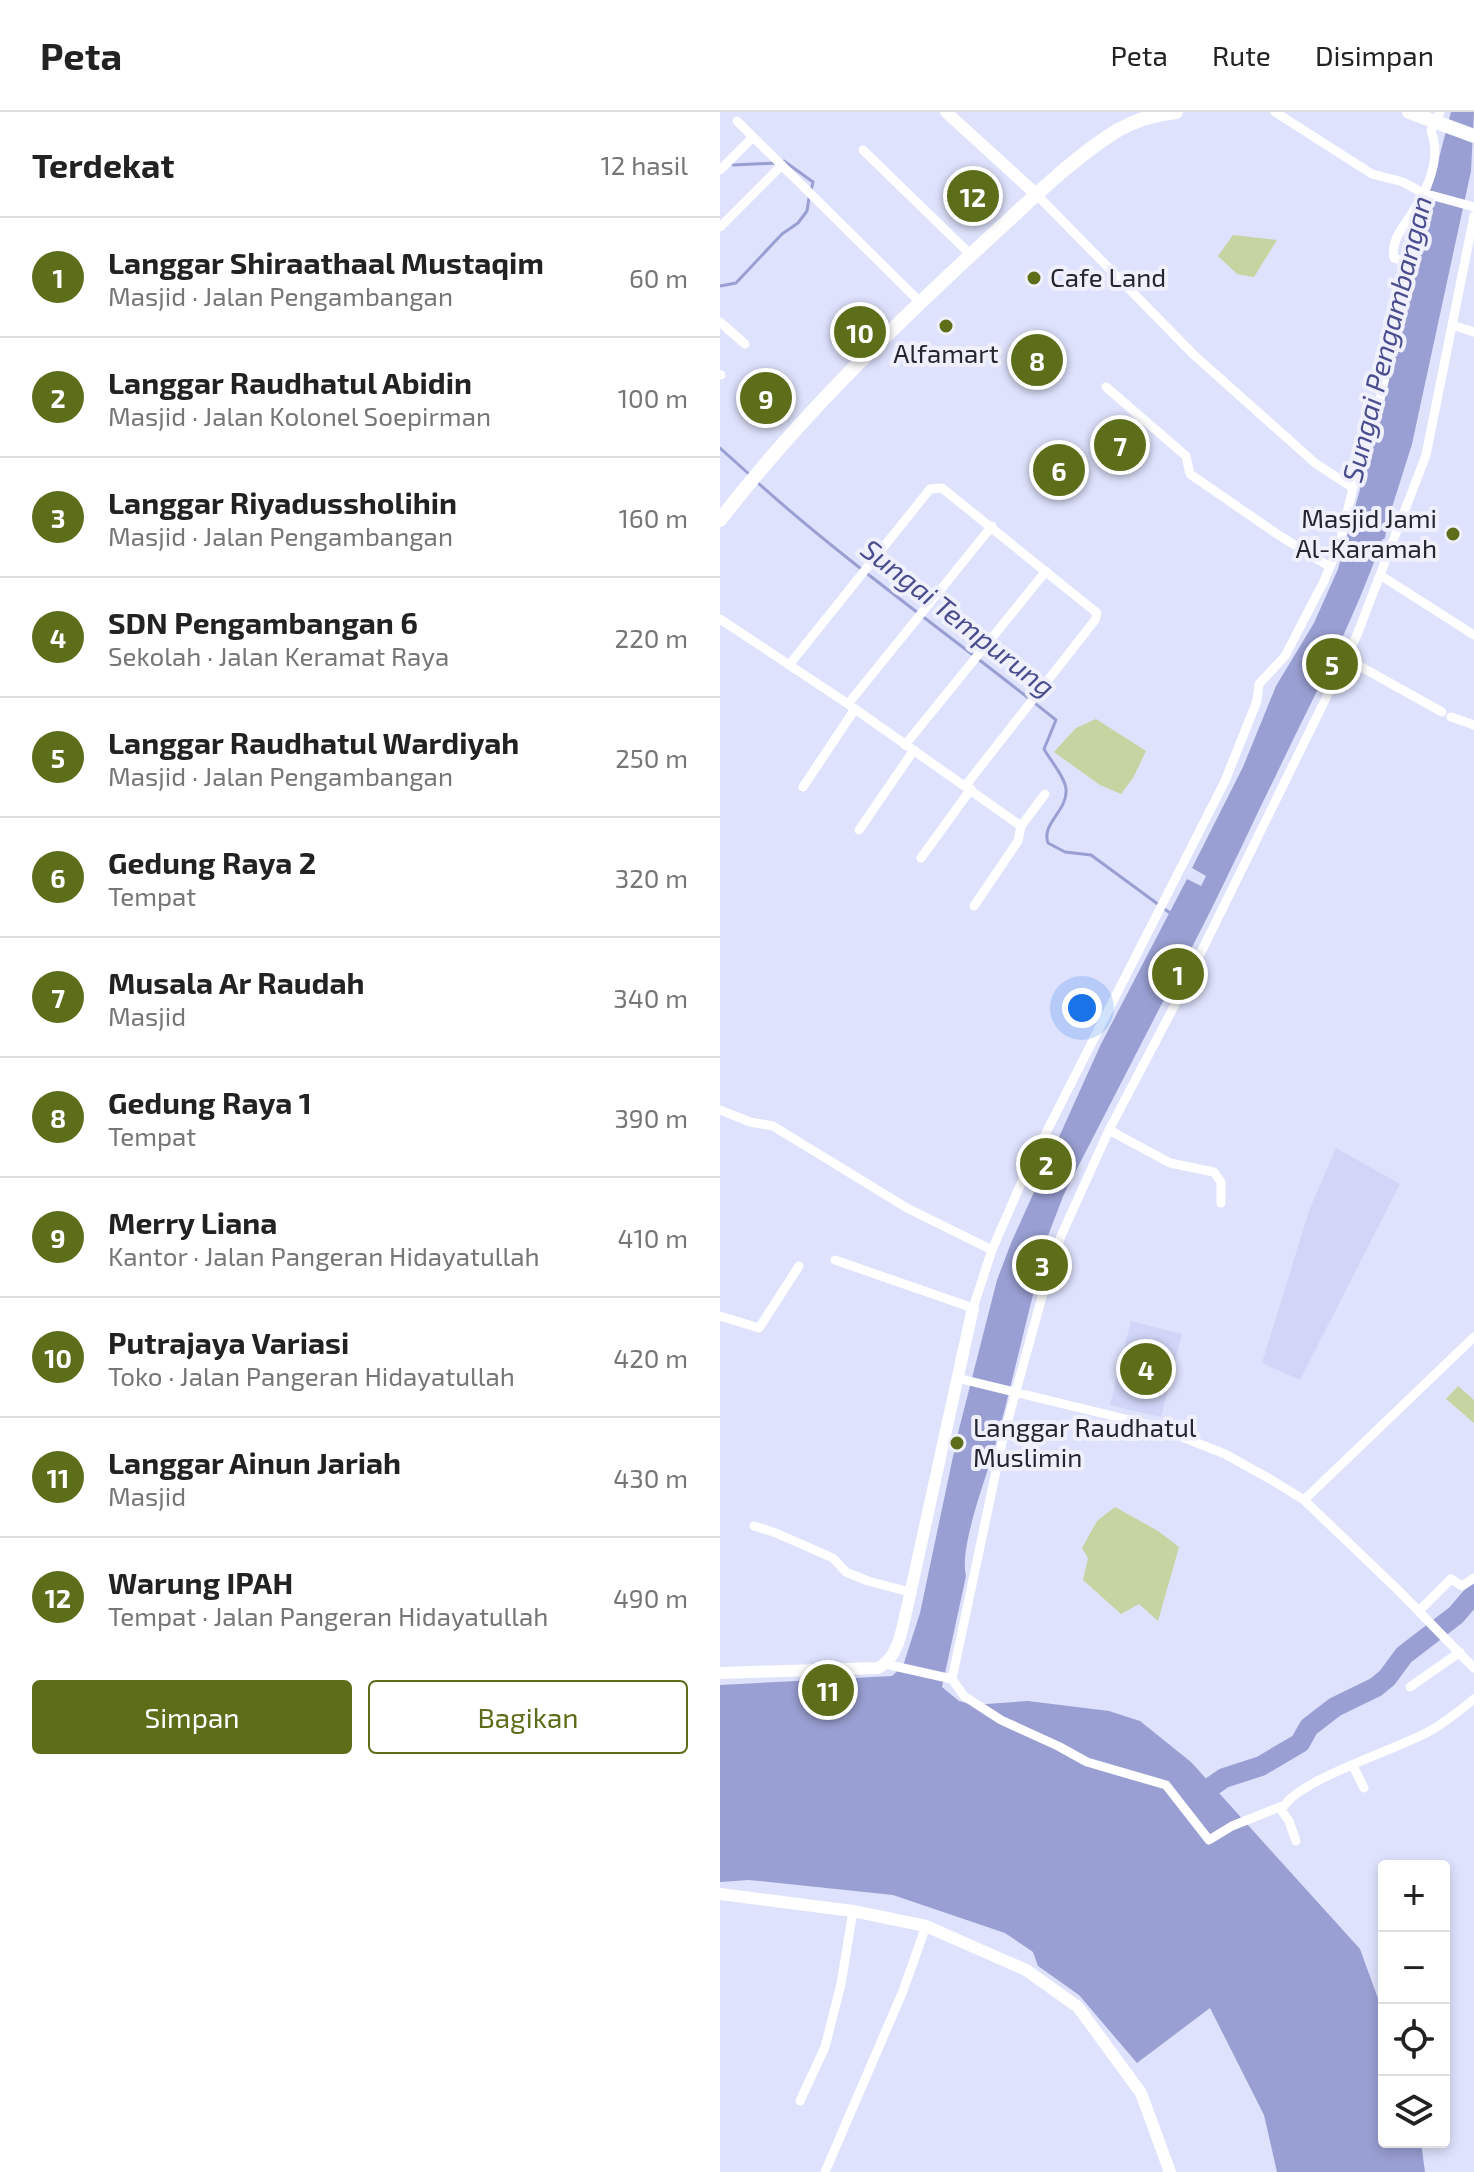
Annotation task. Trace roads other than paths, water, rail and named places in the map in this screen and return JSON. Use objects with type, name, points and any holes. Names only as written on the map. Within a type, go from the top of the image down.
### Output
[{"type":"main road","points":[[720,520],[811,411],[1037,195],[1122,128],[1153,116],[1176,112]]},
{"type":"main road","points":[[1409,112],[1439,119],[1474,136]]},
{"type":"street","points":[[946,112],[1037,195],[1194,355],[1315,463],[1353,488]]},
{"type":"street","points":[[1275,112],[1372,174],[1470,206]]},
{"type":"street","points":[[885,1664],[898,1644],[962,1379],[973,1308],[992,1250],[1026,1172],[1225,781],[1257,701],[1259,684],[1285,656],[1339,546],[1380,399],[1408,276],[1408,266],[1403,260],[1394,258],[1392,253],[1403,224],[1425,193],[1435,155],[1431,132],[1439,119]]},
{"type":"street","points":[[737,121],[921,303]]},
{"type":"street","points":[[720,170],[753,137]]},
{"type":"street","points":[[863,150],[971,255]]},
{"type":"street","points":[[720,227],[782,165]]},
{"type":"street","points":[[950,1678],[1014,1391],[1061,1236],[1109,1130],[1187,981],[1347,659],[1426,455],[1474,216]]},
{"type":"street","points":[[720,322],[745,344]]},
{"type":"street","points":[[1452,325],[1474,332]]},
{"type":"street","points":[[1106,387],[1186,456],[1190,474],[1330,567]]},
{"type":"street","points":[[789,665],[930,489],[936,487],[942,488],[992,526],[1094,609],[1097,617],[968,787],[921,858]]},
{"type":"street","points":[[803,787],[852,706],[921,613],[992,526]]},
{"type":"street","points":[[859,830],[910,748],[971,663],[1046,571]]},
{"type":"street","points":[[1380,575],[1474,635]]},
{"type":"street","points":[[720,619],[852,706],[1021,826]]},
{"type":"street","points":[[1347,659],[1447,715],[1474,725]]},
{"type":"street","points":[[974,906],[1018,841],[1021,826],[1045,794]]},
{"type":"street","points":[[720,1110],[750,1122],[773,1126],[907,1208],[992,1250]]},
{"type":"street","points":[[1109,1130],[1170,1163],[1217,1174],[1222,1186],[1221,1203]]},
{"type":"street","points":[[835,1260],[973,1308]]},
{"type":"street","points":[[720,1316],[759,1328],[799,1266]]},
{"type":"street","points":[[1304,1500],[1474,1337]]},
{"type":"street","points":[[962,1379],[1099,1411],[1181,1435],[1225,1454],[1304,1500],[1434,1625],[1474,1668]]},
{"type":"street","points":[[754,1526],[833,1558],[846,1572],[910,1592]]},
{"type":"street","points":[[1419,1611],[1451,1579],[1462,1586],[1474,1578]]},
{"type":"street","points":[[1410,1687],[1460,1652]]},
{"type":"street","points":[[720,1673],[870,1668],[885,1664],[950,1678],[964,1696],[1001,1720],[1087,1762],[1166,1785],[1209,1840],[1232,1826],[1279,1807],[1299,1792],[1430,1731],[1474,1699]]},
{"type":"street","points":[[1353,1766],[1364,1788]]},
{"type":"street","points":[[1279,1807],[1289,1821],[1296,1841]]},
{"type":"street","points":[[720,1894],[853,1911],[926,1926],[1008,1960],[1078,2007],[1141,2093],[1169,2172]]},
{"type":"street","points":[[800,2101],[825,2047],[841,1984],[853,1911]]},
{"type":"street","points":[[825,2172],[892,2017],[926,1926]]},
{"type":"waterway","name":"Sungai Tempurung","points":[[784,161],[813,182],[811,191]]},
{"type":"waterway","name":"Sungai Tempurung","points":[[733,165],[777,163]]},
{"type":"waterway","name":"Sungai Tempurung","points":[[720,286],[736,283],[782,234],[798,223],[807,211],[809,198]]},
{"type":"waterway","name":"Sungai Tempurung","points":[[720,448],[750,475]]},
{"type":"waterway","name":"Sungai Tempurung","points":[[758,483],[868,574],[1056,720],[1044,749],[1063,779],[1066,797],[1048,829],[1048,843],[1065,852],[1091,855],[1170,913]]},
{"type":"waterway","points":[[1192,1800],[1224,1778],[1261,1766],[1300,1743],[1309,1727],[1335,1707],[1376,1687],[1387,1678],[1404,1655],[1456,1615],[1474,1594]]},
{"type":"place","name":"Warung IPAH","points":[[973,196]]},
{"type":"place","name":"Cafe Land","points":[[1034,278]]},
{"type":"place","name":"Alfamart","points":[[946,326]]},
{"type":"place","name":"Putrajaya Variasi","points":[[860,332]]},
{"type":"place","name":"Gedung Raya 1","points":[[1037,360]]},
{"type":"place","name":"Merry Liana","points":[[766,398]]},
{"type":"place","name":"Musala Ar Raudah","points":[[1120,445]]},
{"type":"place","name":"Gedung Raya 2","points":[[1059,470]]},
{"type":"place","name":"Masjid Jami Al-Karamah","points":[[1453,534]]},
{"type":"place","name":"Langgar Raudhatul Wardiyah","points":[[1332,664]]},
{"type":"place","name":"Langgar Shiraathaal Mustaqim","points":[[1178,974]]},
{"type":"place","name":"Langgar Raudhatul Abidin","points":[[1046,1164]]},
{"type":"place","name":"Langgar Riyadussholihin","points":[[1042,1265]]},
{"type":"place","name":"SDN Pengambangan 6","points":[[1146,1369]]},
{"type":"place","name":"Langgar Raudhatul Muslimin","points":[[957,1443]]},
{"type":"place","name":"Langgar Ainun Jariah","points":[[828,1690]]},
{"type":"water label","name":"Sungai Pengambangan","points":[[1387,339]]}]
